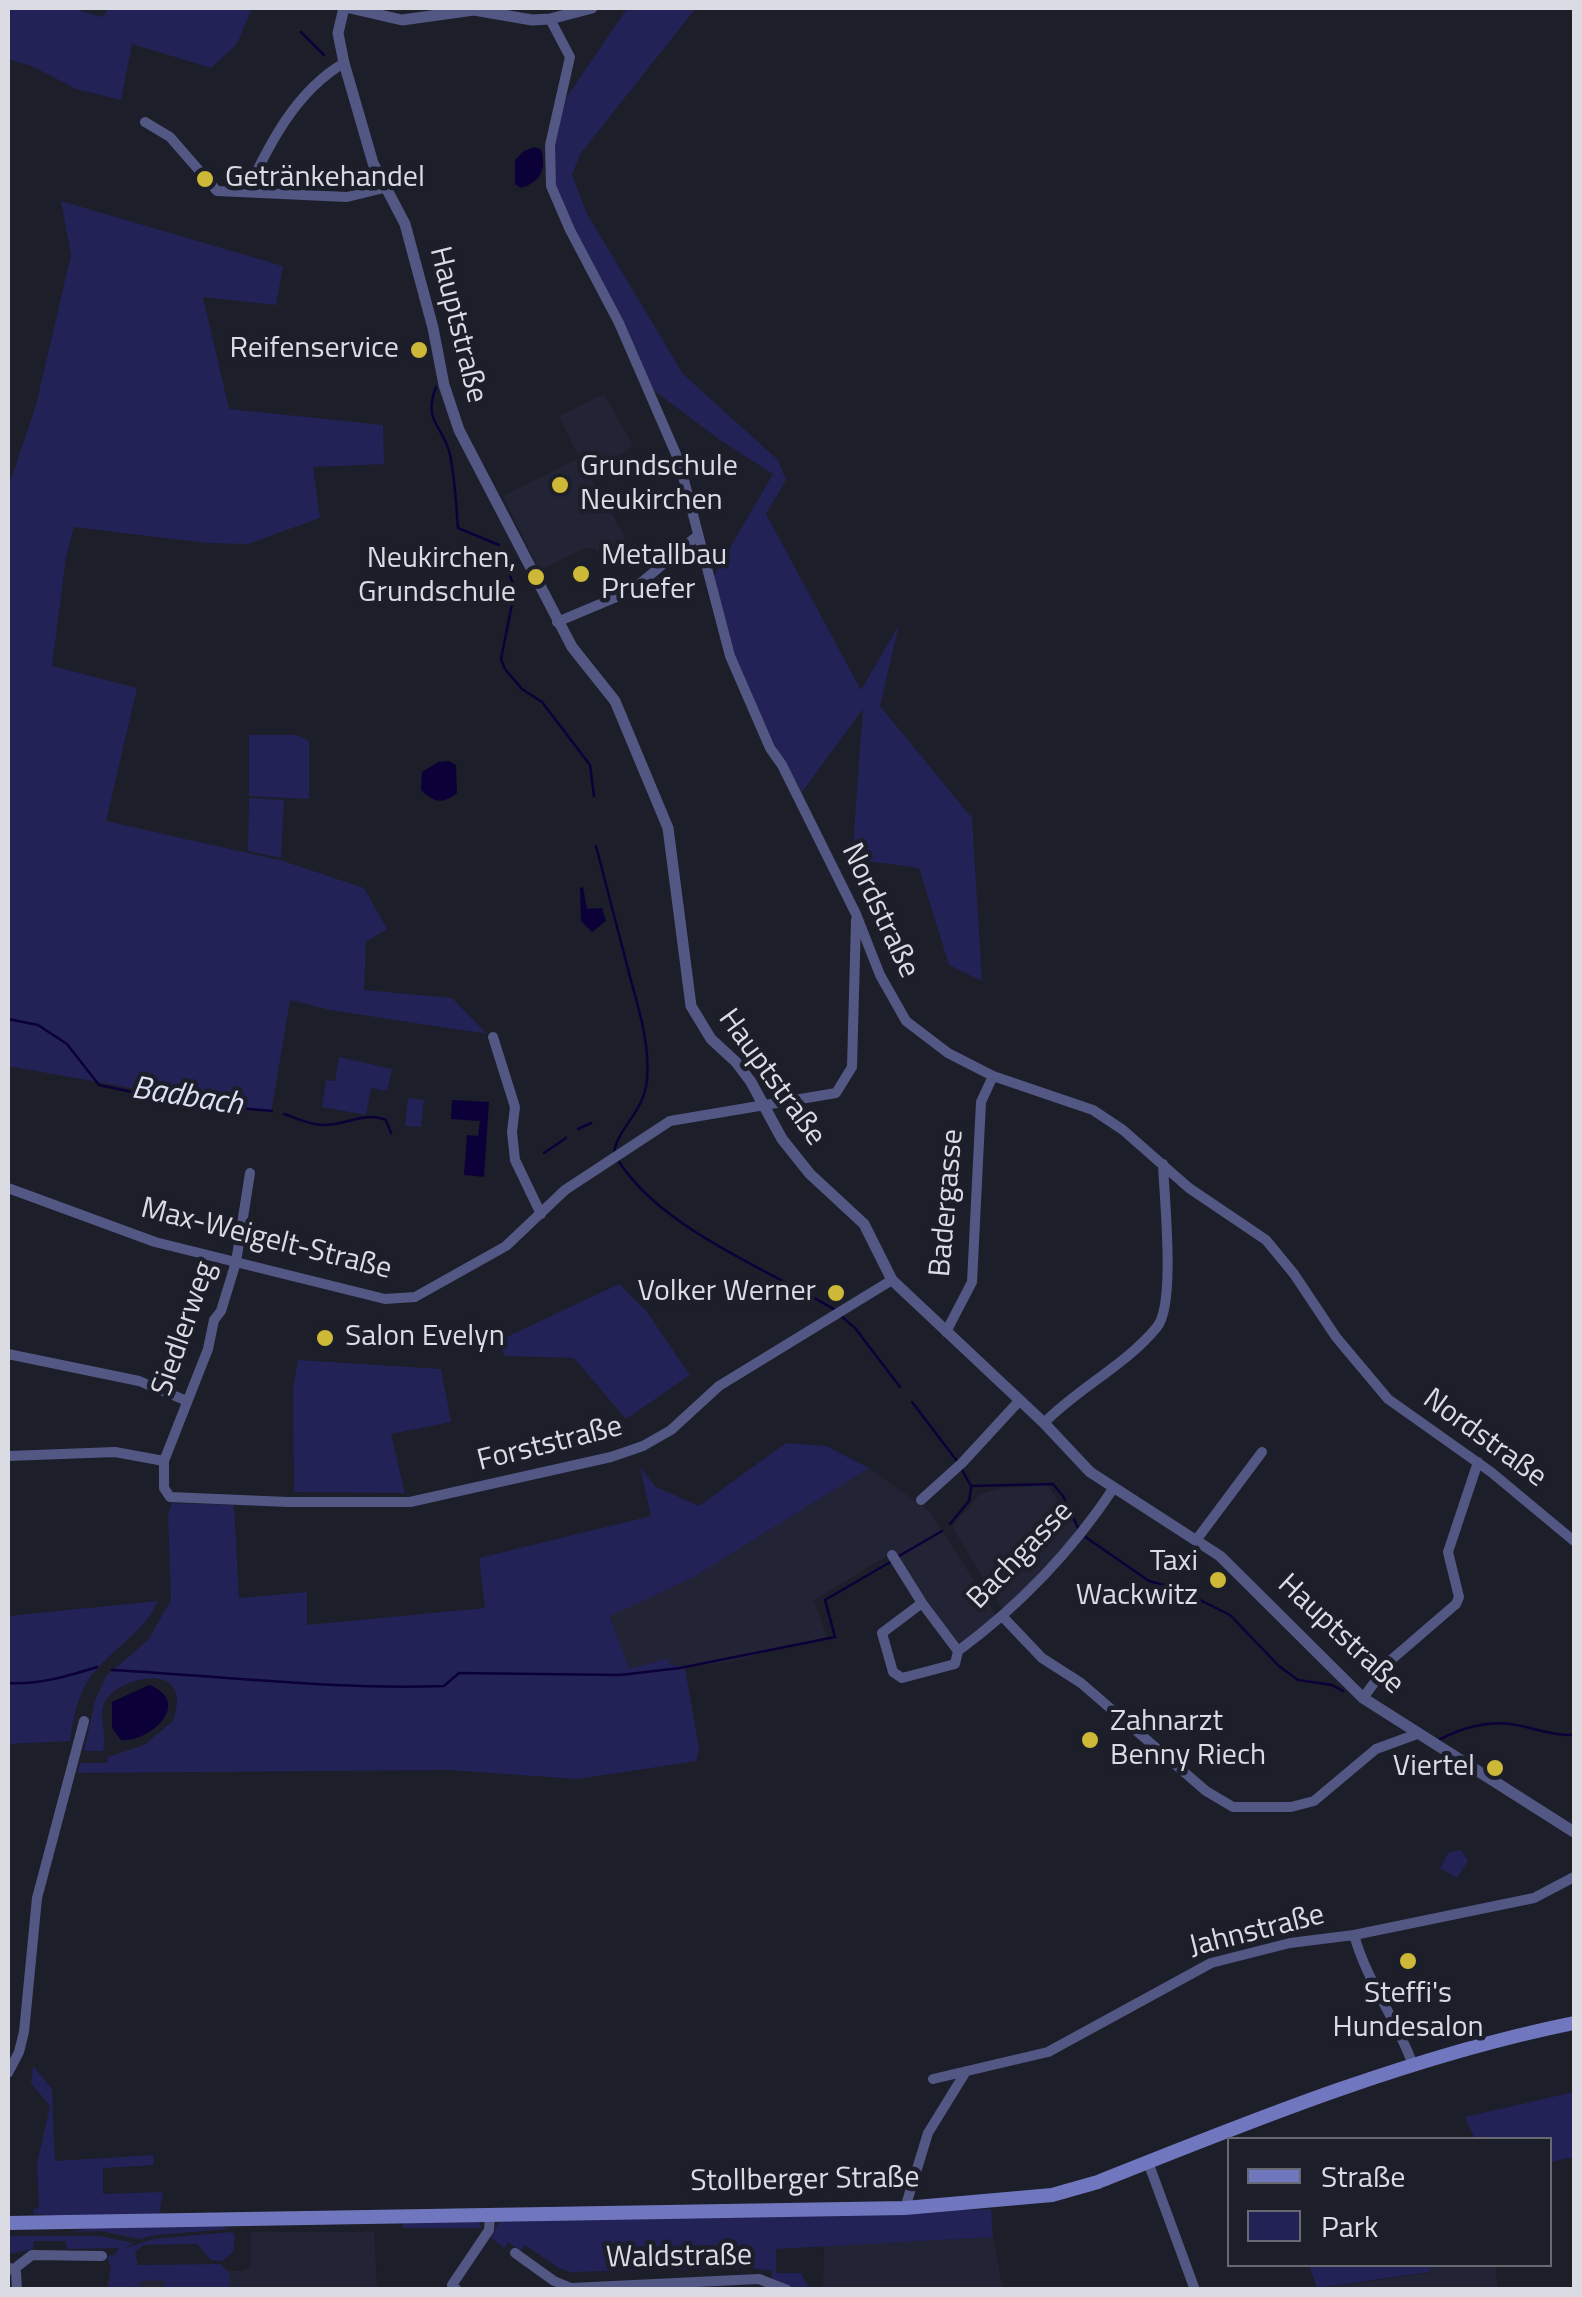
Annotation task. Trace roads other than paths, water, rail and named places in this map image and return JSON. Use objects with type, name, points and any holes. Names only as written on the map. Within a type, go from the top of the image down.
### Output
[{"type":"main road","name":"Stollberger Straße","points":[[8,2223],[905,2208],[1052,2194],[1098,2182],[1413,2064],[1474,2044],[1574,2022]]},
{"type":"street","points":[[347,8],[402,20],[474,10],[532,20],[550,19],[592,8]]},
{"type":"street","name":"Hauptstraße","points":[[347,8],[338,33],[344,62],[373,163],[405,224],[444,385],[459,430],[558,622],[586,668],[615,701],[668,828],[691,1006],[711,1039],[751,1082],[761,1105],[810,1174],[864,1224],[892,1280],[1044,1423],[1090,1472],[1220,1556],[1363,1698],[1574,1832]]},
{"type":"street","name":"Nordstraße","points":[[550,19],[570,57],[550,144],[551,186],[664,424],[690,499],[730,656],[770,748],[856,914],[880,975],[906,1022],[948,1053],[994,1076],[1092,1110],[1163,1163],[1189,1188],[1266,1240],[1336,1337],[1388,1399],[1478,1462],[1574,1542]]},
{"type":"street","points":[[246,191],[289,114],[310,90],[344,62]]},
{"type":"street","points":[[146,122],[170,137],[218,191],[347,197],[384,188]]},
{"type":"street","points":[[558,622],[631,592],[697,536]]},
{"type":"street","name":"Max-Weigelt-Straße","points":[[8,1188],[155,1242],[398,1300],[440,1285],[506,1246],[564,1190],[670,1121],[836,1093],[852,1068],[856,914]]},
{"type":"street","points":[[493,1037],[515,1106],[515,1160],[541,1214]]},
{"type":"street","name":"Badergasse","points":[[946,1332],[972,1282],[981,1102],[994,1076]]},
{"type":"street","points":[[1044,1423],[1063,1404],[1123,1360],[1162,1320],[1167,1264],[1163,1163]]},
{"type":"street","name":"Siedlerweg","points":[[164,1461],[236,1262],[250,1173]]},
{"type":"street","name":"Forststraße","points":[[164,1461],[164,1488],[170,1497],[410,1502],[611,1457],[643,1446],[671,1430],[719,1386],[892,1280]]},
{"type":"street","points":[[8,1354],[139,1381],[187,1401]]},
{"type":"street","points":[[921,1500],[960,1466],[1020,1400]]},
{"type":"street","points":[[8,1456],[115,1452],[164,1461]]},
{"type":"street","points":[[1197,1538],[1262,1452]]},
{"type":"street","points":[[1363,1698],[1391,1660],[1459,1598],[1448,1552],[1478,1462]]},
{"type":"street","name":"Bachgasse","points":[[958,1651],[1003,1617],[1083,1534],[1113,1490]]},
{"type":"street","name":"Bachgasse","points":[[896,1560],[960,1657],[955,1664],[902,1678],[893,1672],[882,1634],[922,1602]]},
{"type":"street","points":[[1003,1617],[1042,1658],[1081,1683],[1206,1791],[1233,1806],[1292,1807],[1314,1801],[1376,1749],[1417,1734]]},
{"type":"street","points":[[8,2073],[24,2032],[37,1898],[84,1721]]},
{"type":"street","name":"Jahnstraße","points":[[933,2079],[1048,2052],[1210,1963],[1290,1943],[1354,1935],[1534,1898],[1574,1877]]},
{"type":"street","points":[[1354,1935],[1377,1995],[1413,2064]]},
{"type":"street","points":[[905,2208],[928,2133],[965,2073]]},
{"type":"street","points":[[1148,2162],[1195,2290]]},
{"type":"street","points":[[458,2290],[452,2285],[488,2230],[490,2215]]},
{"type":"street","name":"Waldstraße","points":[[515,2253],[571,2289],[759,2279],[787,2290]]},
{"type":"street","points":[[17,2290],[11,2268],[32,2255],[102,2256]]},
{"type":"waterway","points":[[301,32],[324,55]]},
{"type":"waterway","points":[[436,387],[431,409],[450,455],[458,528],[499,545]]},
{"type":"waterway","points":[[504,560],[515,589],[501,659],[522,689],[542,702],[590,765],[594,796]]},
{"type":"waterway","points":[[596,846],[647,1052],[645,1091],[614,1153]]},
{"type":"waterway","name":"Badbach","points":[[8,1019],[38,1025],[67,1044],[99,1085],[184,1103],[272,1111]]},
{"type":"waterway","points":[[284,1114],[323,1125],[378,1118],[386,1120],[391,1133]]},
{"type":"waterway","points":[[578,1129],[591,1123]]},
{"type":"waterway","points":[[544,1153],[566,1138]]},
{"type":"waterway","points":[[618,1160],[637,1185],[688,1227],[835,1310]]},
{"type":"waterway","points":[[841,1316],[855,1328],[900,1387]]},
{"type":"waterway","points":[[912,1402],[957,1461]]},
{"type":"waterway","points":[[961,1468],[971,1486],[1053,1484],[1079,1530]]},
{"type":"waterway","points":[[950,1524],[969,1501],[971,1488]]},
{"type":"waterway","points":[[899,1556],[942,1531]]},
{"type":"waterway","points":[[1084,1536],[1149,1581],[1178,1589],[1230,1615],[1279,1666],[1298,1680],[1332,1685],[1343,1691]]},
{"type":"waterway","points":[[112,1670],[402,1687],[444,1686],[459,1673],[620,1675],[680,1668],[835,1637],[825,1600],[892,1561]]},
{"type":"waterway","points":[[8,1683],[42,1681],[97,1667]]},
{"type":"waterway","points":[[1440,1739],[1492,1724],[1574,1735]]},
{"type":"place","name":"Getränkehandel","points":[[205,179]]},
{"type":"place","name":"Reifenservice","points":[[419,350]]},
{"type":"place","name":"Grundschule Neukirchen","points":[[560,485]]},
{"type":"place","name":"Metallbau Pruefer","points":[[581,574]]},
{"type":"place","name":"Neukirchen, Grundschule","points":[[536,577]]},
{"type":"place","name":"Volker Werner","points":[[836,1293]]},
{"type":"place","name":"Salon Evelyn","points":[[325,1338]]},
{"type":"place","name":"Taxi Wackwitz","points":[[1218,1580]]},
{"type":"place","name":"Zahnarzt Benny Riech","points":[[1090,1740]]},
{"type":"place","name":"Viertel","points":[[1495,1768]]},
{"type":"place","name":"Steffi's Hundesalon","points":[[1408,1961]]}]
